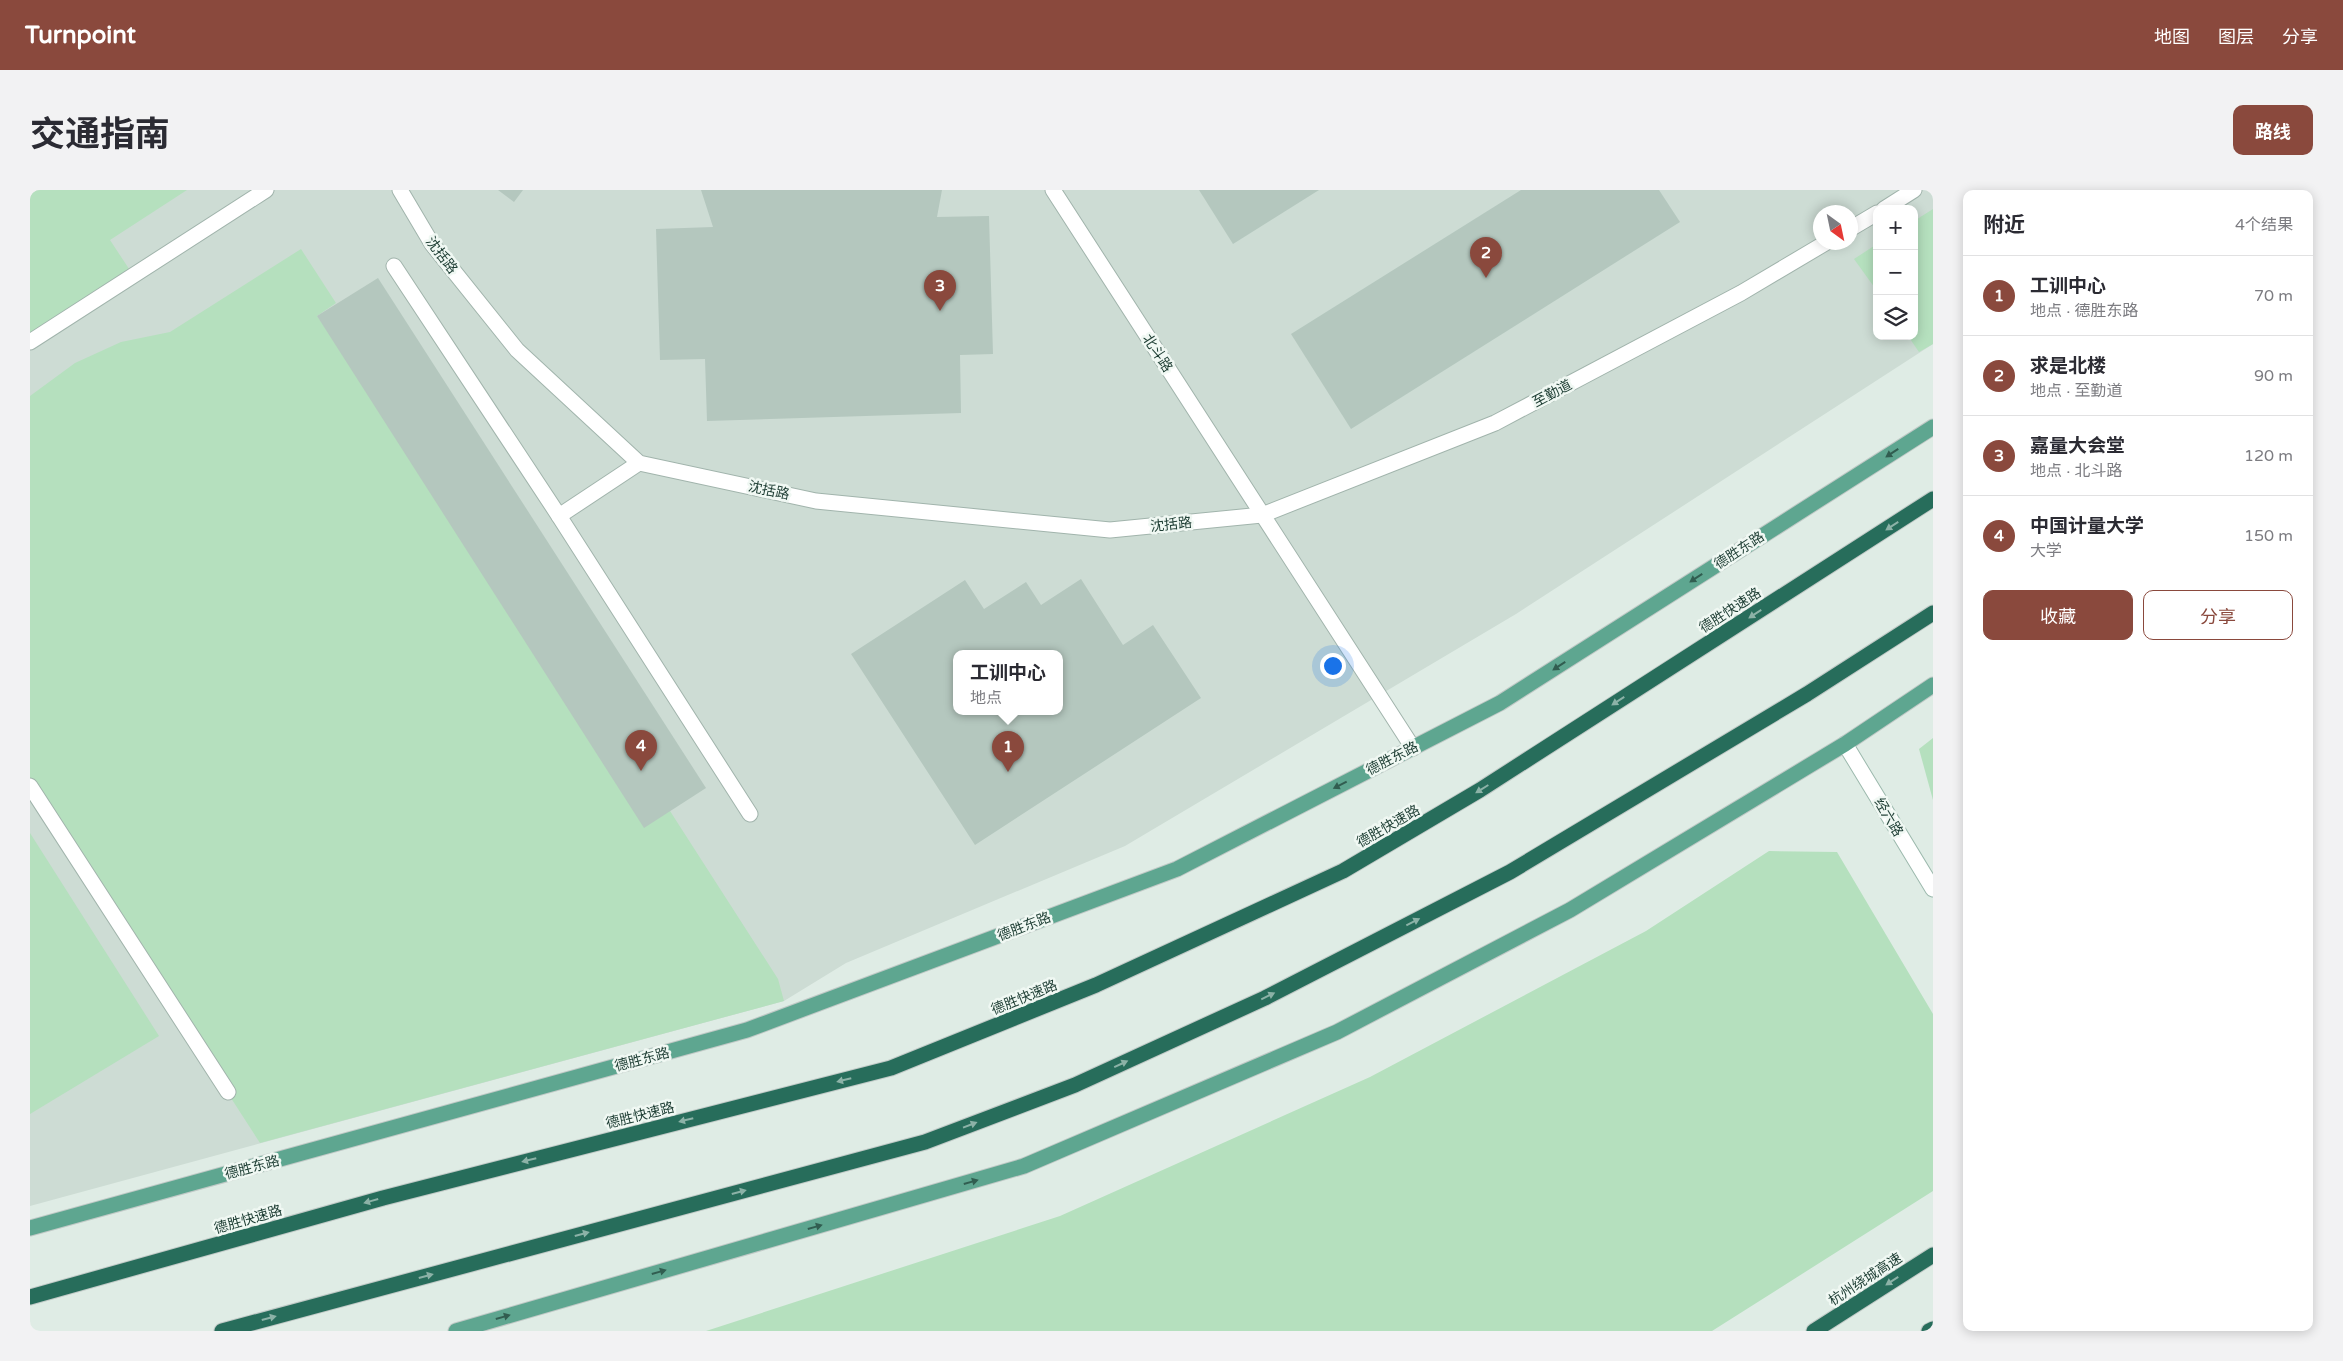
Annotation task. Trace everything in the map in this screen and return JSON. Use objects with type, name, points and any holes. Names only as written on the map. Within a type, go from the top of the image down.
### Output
[{"type":"highway","name":"德胜快速路","points":[[30,1297],[383,1198],[891,1068],[1096,985],[1343,871],[1480,790],[1933,500]]},
{"type":"highway","points":[[222,1331],[925,1142],[1075,1085],[1265,998],[1510,872],[1799,699],[1933,613]]},
{"type":"highway","name":"杭州绕城高速","points":[[1814,1331],[1933,1255]]},
{"type":"highway","points":[[1929,1331],[1933,1328]]},
{"type":"main road","name":"德胜东路","points":[[30,1228],[747,1030],[1177,869],[1500,703],[1933,427]]},
{"type":"main road","points":[[456,1331],[1024,1166],[1337,1032],[1570,910],[1845,744],[1933,685]]},
{"type":"street","points":[[30,342],[266,190]]},
{"type":"street","name":"沈括路","points":[[400,190],[432,244],[517,350],[639,463],[816,501],[1110,530],[1262,515]]},
{"type":"street","name":"北斗路","points":[[1053,190],[1413,748]]},
{"type":"street","points":[[1890,205],[1914,190]]},
{"type":"street","points":[[1858,224],[1873,215]]},
{"type":"street","name":"至勤道","points":[[1262,515],[1495,423],[1741,293],[1814,250]]},
{"type":"street","points":[[394,266],[559,516],[750,814]]},
{"type":"street","points":[[559,516],[639,463]]},
{"type":"street","name":"经六路","points":[[1845,744],[1933,889]]},
{"type":"street","points":[[30,786],[228,1092]]},
{"type":"shaded area","points":[[30,190],[1933,190],[1933,344],[1516,614],[1125,846],[846,963],[784,1001],[30,1206]]},
{"type":"green space","points":[[30,190],[187,190],[110,240],[133,275],[30,342]]},
{"type":"green space","points":[[1933,209],[1933,344],[1919,352],[1911,340],[1918,340],[1918,218]]},
{"type":"green space","points":[[1873,247],[1873,285],[1854,259]]},
{"type":"green space","points":[[301,249],[336,303],[317,316],[670,811],[778,979],[784,1001],[260,1143],[30,787],[30,396],[75,363],[121,342],[170,332]]},
{"type":"green space","points":[[1933,738],[1933,800],[1919,749]]},
{"type":"green space","points":[[30,833],[159,1036],[30,1114]]},
{"type":"green space","points":[[1769,851],[1837,852],[1933,1014],[1933,1191],[1712,1331],[706,1331],[1060,1216],[1370,1077],[1646,931]]},
{"type":"building","points":[[498,190],[523,190],[514,202]]},
{"type":"building","points":[[701,190],[942,190],[937,217],[989,216],[993,354],[960,355],[961,413],[707,421],[705,359],[660,360],[656,229],[713,227]]},
{"type":"building","points":[[1199,190],[1319,190],[1233,244]]},
{"type":"building","points":[[1521,190],[1659,190],[1680,222],[1351,429],[1291,334]]},
{"type":"building","points":[[378,278],[706,788],[644,828],[317,316]]},
{"type":"building","points":[[1081,579],[1123,645],[1153,625],[1201,698],[975,845],[851,654],[965,580],[984,609],[1026,582],[1041,605]]},
{"type":"place","name":"求是北楼","points":[[1486,278]]},
{"type":"place","name":"嘉量大会堂","points":[[940,311]]},
{"type":"place","name":"中国计量大学","points":[[641,771]]},
{"type":"place","name":"工训中心","points":[[1008,772]]}]
